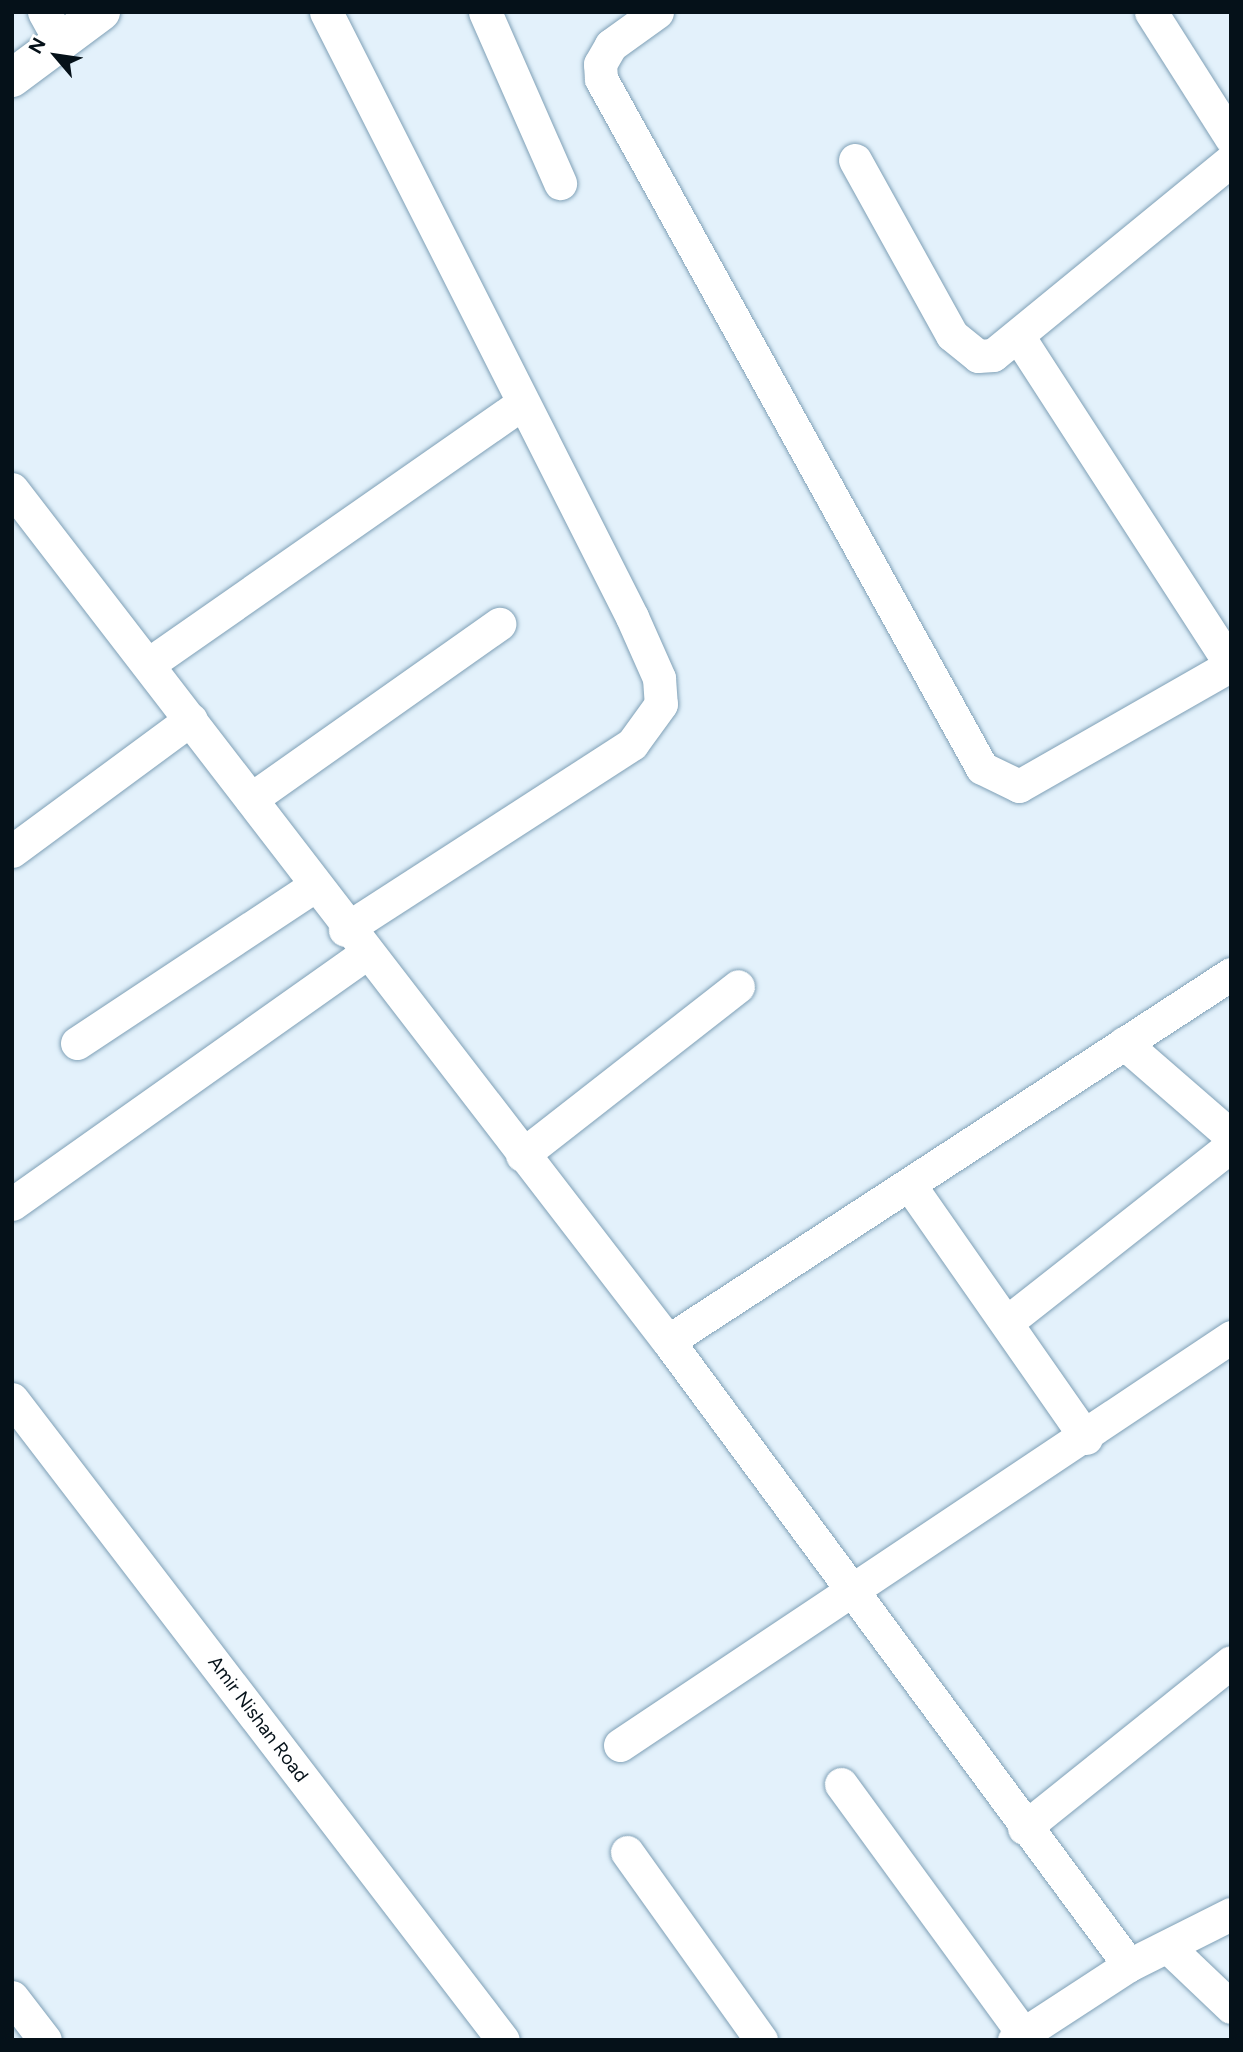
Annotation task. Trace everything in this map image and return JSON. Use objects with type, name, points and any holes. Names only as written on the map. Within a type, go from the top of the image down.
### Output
[{"type":"street","points":[[12,78],[52,27],[101,12]]},
{"type":"street","points":[[12,1204],[356,941],[632,744],[661,704],[659,678],[632,617],[520,405],[326,12]]},
{"type":"street","points":[[485,12],[560,183]]},
{"type":"street","points":[[657,12],[611,45],[600,64],[601,79],[982,768],[1002,783],[1027,783],[1231,665],[1018,336]]},
{"type":"street","points":[[1151,12],[1231,138]]},
{"type":"street","points":[[855,160],[957,342],[978,356],[993,355],[1018,336],[1231,160]]},
{"type":"street","points":[[150,663],[520,405]]},
{"type":"street","points":[[12,489],[150,663],[314,886],[668,1342],[847,1590],[1129,1965]]},
{"type":"street","points":[[251,799],[499,624]]},
{"type":"street","points":[[12,851],[191,719]]},
{"type":"street","points":[[77,1043],[314,886]]},
{"type":"street","points":[[668,1342],[911,1187],[1231,974]]},
{"type":"street","points":[[522,1154],[738,986]]},
{"type":"street","points":[[1124,1043],[1231,1136]]},
{"type":"street","points":[[1007,1322],[1231,1146]]},
{"type":"street","points":[[911,1187],[1086,1438]]},
{"type":"street","points":[[620,1745],[847,1590],[1086,1438],[1231,1337]]},
{"type":"street","name":"Amir Nishan Road","points":[[12,1399],[498,2038]]},
{"type":"street","points":[[1024,1828],[1231,1662]]},
{"type":"street","points":[[841,1784],[1021,2038],[1129,1965],[1231,1914]]},
{"type":"street","points":[[627,1852],[761,2040]]},
{"type":"street","points":[[1168,1947],[1231,2007]]},
{"type":"street","points":[[12,1997],[45,2040]]}]
